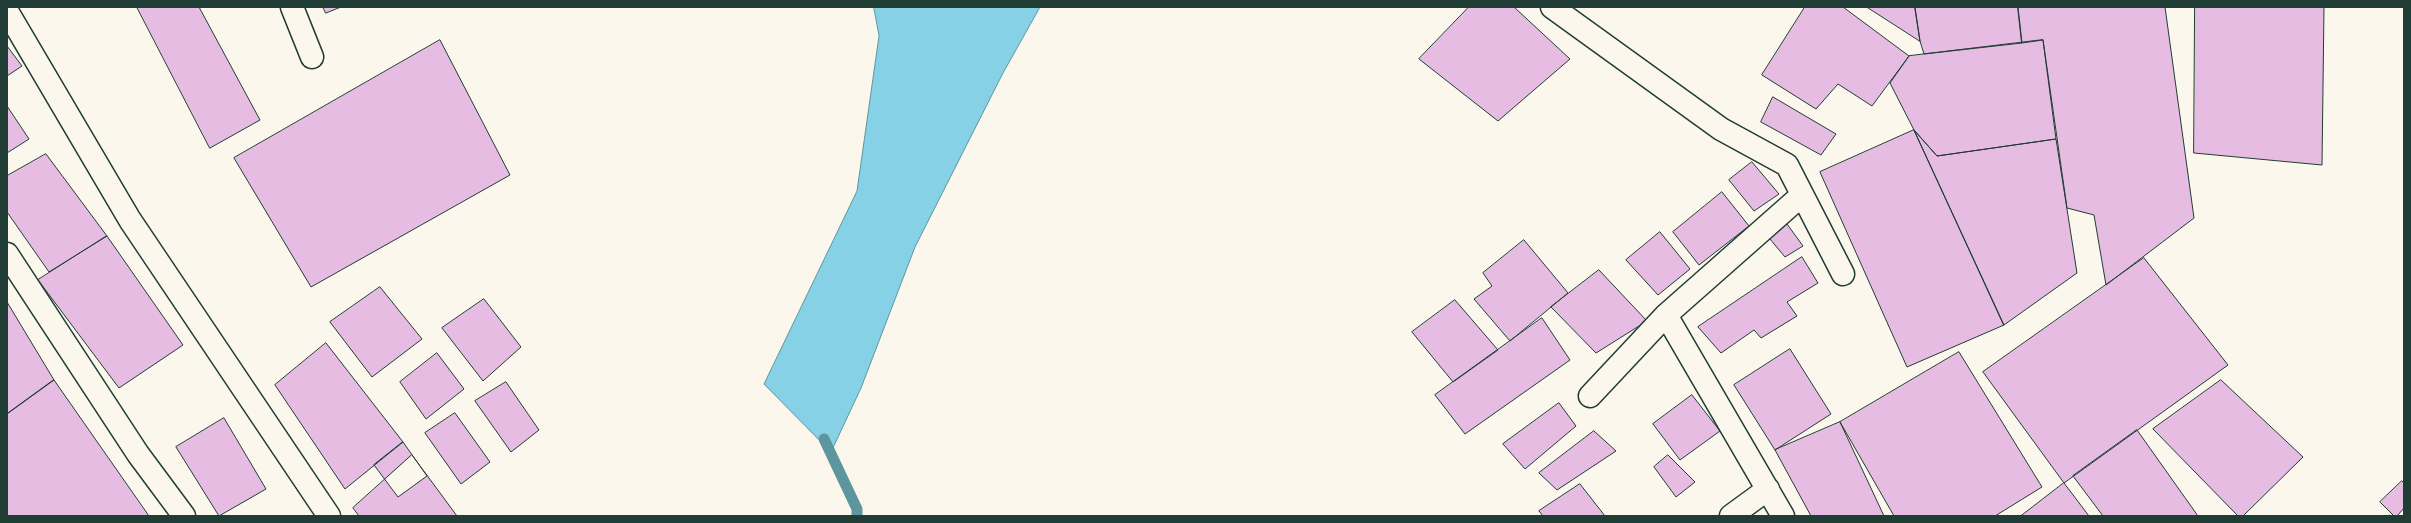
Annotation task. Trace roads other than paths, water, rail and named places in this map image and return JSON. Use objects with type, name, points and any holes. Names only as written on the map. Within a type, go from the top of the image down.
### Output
[{"type":"street","points":[[292,7],[312,56]]},
{"type":"street","points":[[1552,7],[1721,129],[1787,165],[1843,274]]},
{"type":"street","points":[[7,11],[130,220],[329,516]]},
{"type":"street","points":[[1590,396],[1666,315],[1802,195]]},
{"type":"street","points":[[7,254],[138,454],[184,516]]},
{"type":"street","points":[[1666,315],[1783,516]]},
{"type":"street","points":[[1731,516],[1768,489]]},
{"type":"water","points":[[874,7],[1040,7],[1003,73],[915,247],[861,388],[831,452],[764,384],[857,191],[879,36]]},
{"type":"waterway","points":[[824,439],[857,509],[857,516]]}]
